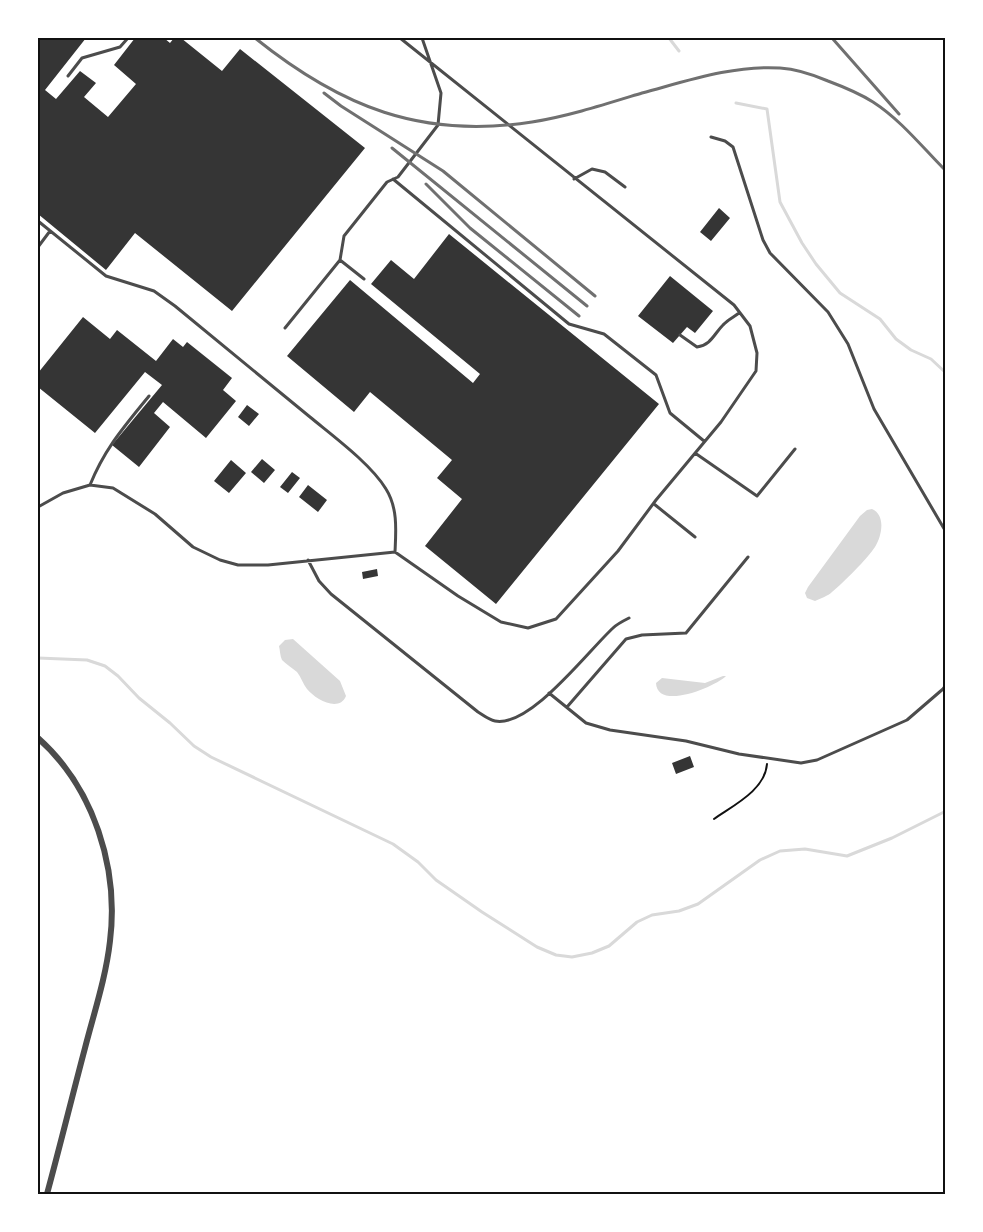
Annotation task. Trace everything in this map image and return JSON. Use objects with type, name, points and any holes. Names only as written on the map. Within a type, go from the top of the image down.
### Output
[{"type":"street","points":[[38,738],[67,771],[81,792],[92,816],[108,865],[112,907],[107,962],[47,1194]]},
{"type":"lane","points":[[68,76],[82,58],[120,47],[128,38]]},
{"type":"lane","points":[[38,507],[63,493],[90,485],[113,488],[155,514],[193,547],[220,560],[238,565],[395,552],[458,596],[501,622],[528,628],[556,619],[618,551],[654,503],[721,422],[756,371],[757,353],[750,326],[734,305],[400,38]]},
{"type":"lane","points":[[285,328],[340,260],[344,236],[387,182],[398,177],[438,125],[441,93],[433,64],[422,38]]},
{"type":"lane","points":[[711,137],[725,141],[733,147],[763,240],[770,253],[828,312],[848,344],[874,409],[945,532]]},
{"type":"lane","points":[[574,179],[592,169],[604,171],[625,187]]},
{"type":"lane","points":[[393,179],[569,324],[604,334],[656,375],[670,413],[705,441]]},
{"type":"lane","points":[[38,221],[106,276],[154,291],[175,306],[326,430],[375,474],[387,490],[393,504],[396,525],[395,552]]},
{"type":"lane","points":[[38,246],[50,231]]},
{"type":"lane","points":[[340,260],[364,279]]},
{"type":"lane","points":[[680,335],[697,346],[704,346],[723,324],[740,313]]},
{"type":"lane","points":[[90,485],[99,461],[110,444],[149,396]]},
{"type":"lane","points":[[695,453],[757,496],[795,449]]},
{"type":"lane","points":[[654,503],[695,537]]},
{"type":"lane","points":[[567,707],[626,639],[642,635],[686,633],[748,557]]},
{"type":"lane","points":[[308,560],[319,581],[331,594],[478,712],[494,721],[512,720],[530,710],[615,626],[629,618]]},
{"type":"lane","points":[[549,693],[586,723],[610,730],[686,741],[739,754],[801,763],[817,760],[907,720],[944,689],[945,685]]},
{"type":"path","points":[[714,819],[753,791],[762,781],[767,758]]},
{"type":"shaded area","points":[[872,509],[879,516],[881,526],[875,547],[867,558],[830,593],[815,601],[807,598],[805,593],[808,587],[860,516]]},
{"type":"shaded area","points":[[293,639],[340,681],[346,696],[343,701],[333,704],[315,697],[307,689],[297,672],[282,660],[279,646],[285,640]]},
{"type":"shaded area","points":[[726,676],[711,686],[676,696],[666,695],[659,691],[656,683],[662,678],[705,683]]},
{"type":"building","points":[[38,38],[86,38],[45,90],[56,99],[80,71],[96,83],[84,97],[108,117],[136,84],[114,65],[135,38],[164,38],[170,43],[174,38],[181,38],[222,71],[240,49],[365,148],[232,311],[135,233],[106,270],[38,214]]},
{"type":"building","points":[[719,208],[730,218],[711,241],[700,232]]},
{"type":"building","points":[[449,234],[659,404],[496,604],[425,546],[462,499],[437,478],[452,460],[370,392],[354,412],[287,356],[350,280],[473,383],[480,374],[371,284],[391,260],[414,279]]},
{"type":"building","points":[[670,276],[713,311],[695,333],[687,327],[673,343],[638,316]]},
{"type":"building","points":[[83,317],[110,339],[117,330],[156,361],[173,339],[183,347],[187,342],[232,378],[223,390],[236,401],[206,438],[163,402],[154,413],[170,427],[139,467],[112,445],[162,385],[145,372],[95,433],[38,387],[38,373]]},
{"type":"building","points":[[247,405],[259,414],[249,426],[238,417]]},
{"type":"building","points":[[262,459],[275,470],[264,483],[251,472]]},
{"type":"building","points":[[231,460],[246,473],[229,493],[214,481]]},
{"type":"building","points":[[292,472],[300,478],[288,493],[280,487]]},
{"type":"building","points":[[308,485],[327,500],[318,512],[299,497]]},
{"type":"building","points":[[377,569],[378,576],[363,579],[362,572]]},
{"type":"building","points":[[690,756],[694,767],[676,774],[672,763]]},
{"type":"waterway","points":[[669,38],[679,51]]},
{"type":"waterway","points":[[736,103],[767,109],[780,202],[816,264],[840,293],[880,319],[896,339],[911,350],[931,359],[946,373]]},
{"type":"waterway","points":[[38,658],[87,660],[105,666],[194,746],[211,757],[393,844],[418,862],[436,880],[482,912],[537,947],[556,955],[572,957],[592,953],[609,946],[637,922],[652,915],[679,911],[698,904],[760,860],[780,851],[805,849],[847,856],[892,838],[946,811]]},
{"type":"railway","points":[[255,38],[319,83],[351,99],[384,112],[418,121],[454,126],[492,126],[532,122],[574,113],[728,71],[762,68],[792,70],[840,86],[873,102],[902,126],[946,171]]},
{"type":"railway","points":[[832,38],[899,114]]},
{"type":"railway","points":[[324,93],[443,171],[595,296]]},
{"type":"railway","points":[[392,148],[587,306]]},
{"type":"railway","points":[[426,184],[470,228],[579,316]]}]
